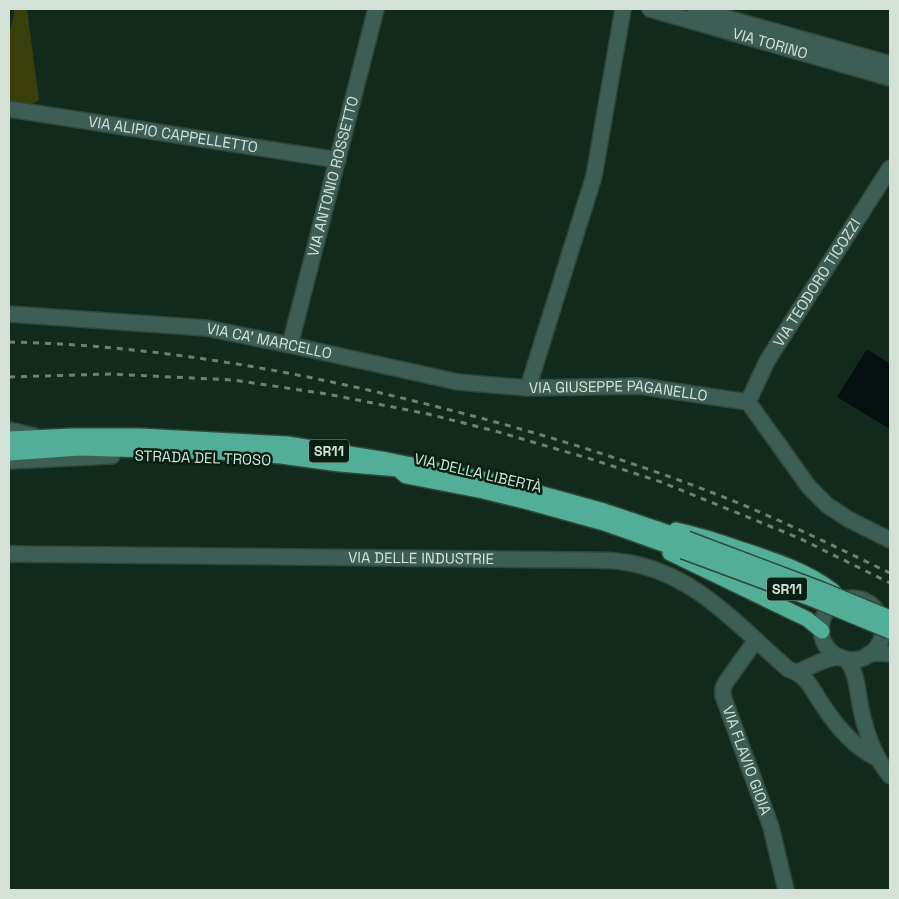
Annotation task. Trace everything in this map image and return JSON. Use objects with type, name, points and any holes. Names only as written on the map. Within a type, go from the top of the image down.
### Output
[{"type":"highway","name":"VIA DELLA LIBERTÀ","points":[[9,439],[140,436],[287,444],[387,460],[506,484],[822,590],[885,616]]},
{"type":"highway","name":"VIA DELLA LIBERTÀ","points":[[9,453],[79,448],[218,452],[281,456],[398,469],[406,476],[484,491],[604,523],[637,528]]},
{"type":"highway","points":[[637,528],[698,535],[759,555],[797,570],[819,581],[843,597],[850,598]]},
{"type":"highway","points":[[637,528],[666,551],[807,619],[824,638]]},
{"type":"highway","name":"VIA DELLA LIBERTÀ","points":[[685,545],[886,632]]},
{"type":"street","name":"VIA ANTONIO ROSSETTO","points":[[290,344],[376,9]]},
{"type":"street","name":"VIA GIUSEPPE PAGANELLO","points":[[623,9],[594,176],[528,388],[640,386],[748,402]]},
{"type":"street","name":"VIA TORINO","points":[[650,9],[890,78]]},
{"type":"street","name":"VIA TORINO","points":[[695,9],[890,64]]},
{"type":"street","name":"VIA ALIPIO CAPPELLETTO","points":[[9,109],[338,160]]},
{"type":"street","name":"VIA TEODORO TICOZZI","points":[[748,402],[767,362],[890,168]]},
{"type":"street","name":"VIA CA' MARCELLO","points":[[9,314],[206,328],[290,344],[458,382],[528,388]]},
{"type":"street","points":[[748,402],[809,487],[826,505],[848,519],[890,540]]},
{"type":"street","points":[[9,430],[42,437]]},
{"type":"street","name":"STRADA DEL TROSO","points":[[9,461],[77,456],[144,455],[251,458],[333,467],[398,469]]},
{"type":"street","name":"VIA DELLE INDUSTRIE","points":[[9,554],[589,560],[624,562],[667,574],[687,584],[711,600],[788,669],[797,672],[812,687],[831,717],[854,742],[877,758]]},
{"type":"street","points":[[820,662],[826,651],[822,622],[826,613],[832,606],[850,598],[866,602],[885,616],[882,622],[890,648]]},
{"type":"street","points":[[855,678],[856,670],[878,645],[886,632]]},
{"type":"street","name":"VIA DELLE INDUSTRIE","points":[[824,638],[828,648],[853,669],[860,709],[867,733],[877,758],[890,776]]},
{"type":"street","name":"VIA FLAVIO GIOIA","points":[[756,640],[722,688],[723,696],[771,828],[786,890]]},
{"type":"street","points":[[797,672],[833,657],[852,660],[879,653],[890,654]]},
{"type":"green space","points":[[15,9],[27,9],[39,100],[29,105],[9,102],[9,36]]},
{"type":"shaded area","points":[[867,349],[890,364],[890,429],[837,397]]},
{"type":"railway","points":[[9,342],[111,348],[213,360],[314,378],[454,411],[574,445],[692,485],[771,517],[890,573]]},
{"type":"railway","points":[[9,377],[110,374],[233,380],[327,394],[428,414],[495,431],[661,482],[799,538],[890,583]]}]
